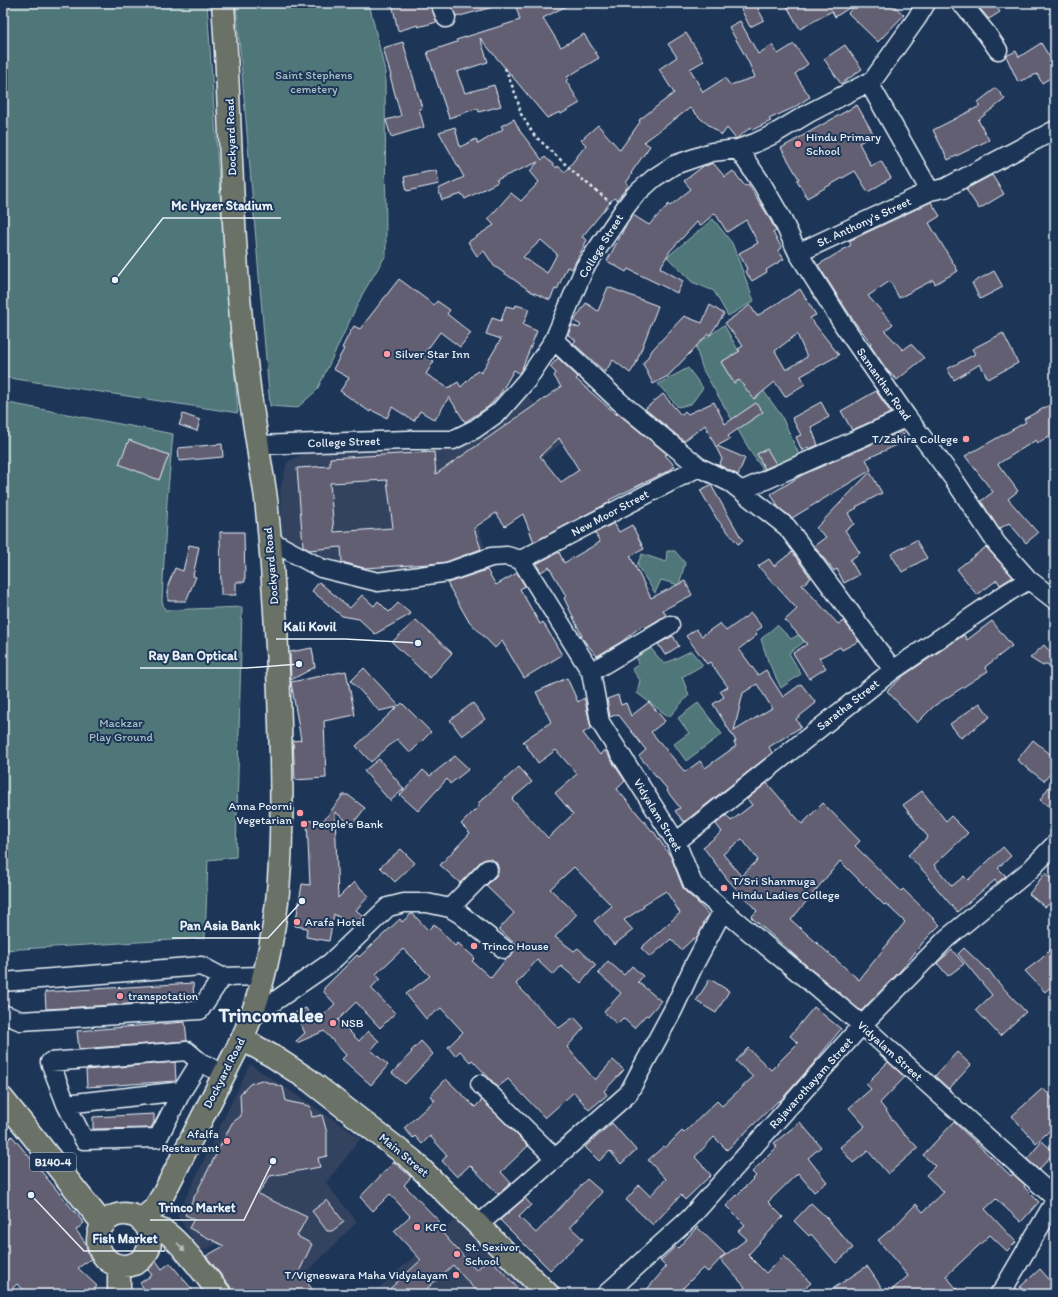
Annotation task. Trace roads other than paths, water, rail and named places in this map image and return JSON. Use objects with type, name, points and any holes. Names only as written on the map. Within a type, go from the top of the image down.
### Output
[{"type":"main road","name":"Dockyard Road","points":[[145,1224],[164,1193],[252,1017],[271,946],[278,895],[282,828],[280,727],[275,608],[265,497],[243,338],[236,261],[228,74],[223,3]]},
{"type":"main road","name":"Main Street","points":[[242,1039],[274,1057],[309,1080],[412,1160],[548,1294]]},
{"type":"main road","name":"B140-4","points":[[3,1099],[103,1224]]},
{"type":"main road","points":[[145,1224],[151,1238],[150,1247],[146,1256],[129,1266],[120,1266],[111,1263],[104,1257],[99,1249],[98,1236],[103,1224],[113,1216],[126,1213],[134,1215],[145,1224],[162,1230],[168,1234],[189,1255],[220,1294]]},
{"type":"main road","points":[[119,1294],[120,1266]]},
{"type":"street","name":"College Street","points":[[257,445],[453,440],[476,429],[500,412],[527,380],[554,340],[585,267],[622,212],[635,196],[654,178],[674,165],[712,152],[738,149],[755,143],[774,134],[808,113],[873,80],[926,3]]},
{"type":"street","points":[[960,3],[987,34],[998,50]]},
{"type":"street","points":[[869,82],[930,191]]},
{"type":"street","name":"St. Anthony's Street","points":[[798,253],[930,191],[945,188],[1055,130]]},
{"type":"street","name":"Samanthar Road","points":[[738,149],[762,184],[798,253],[844,326],[907,417],[953,478],[997,544],[1029,580],[1055,600]]},
{"type":"street","points":[[554,340],[620,402],[698,467],[731,483],[787,527],[893,670]]},
{"type":"street","points":[[741,491],[907,417]]},
{"type":"street","name":"New Moor Street","points":[[521,560],[698,467]]},
{"type":"street","points":[[269,540],[321,568],[378,582],[448,572],[491,558],[507,556],[521,560]]},
{"type":"street","name":"Vidyalam Street","points":[[521,560],[591,672],[600,722],[676,842],[693,884],[862,1025],[1055,1200]]},
{"type":"street","name":"Saratha Street","points":[[676,842],[893,670],[1010,591],[1029,580]]},
{"type":"street","points":[[591,672],[670,625]]},
{"type":"street","name":"Rajavarothayam Street","points":[[606,1294],[690,1218],[862,1025],[948,938],[1030,870],[1055,844]]},
{"type":"street","points":[[450,908],[488,869]]},
{"type":"street","points":[[252,1017],[330,963],[388,907],[404,903],[427,903],[450,908],[460,914],[504,949]]},
{"type":"street","points":[[478,1225],[628,1094],[673,1010],[694,965],[723,910]]},
{"type":"street","points":[[3,982],[201,966],[222,977],[264,976]]},
{"type":"street","points":[[3,1014],[21,1020],[200,1010],[222,977]]},
{"type":"street","points":[[200,1062],[182,1091],[158,1138],[84,1140],[66,1104],[50,1062],[187,1051],[200,1062],[223,1074]]},
{"type":"street","points":[[480,1084],[555,1158]]},
{"type":"street","points":[[66,1104],[182,1091]]},
{"type":"street","points":[[1000,1294],[1055,1200]]},
{"type":"place","name":"Hindu Primary School","points":[[798,144]]},
{"type":"place","name":"Mc Hyzer Stadium","points":[[115,280]]},
{"type":"place","name":"Silver Star Inn","points":[[387,354]]},
{"type":"place","name":"T/Zahira College","points":[[966,439]]},
{"type":"place","name":"Kali Kovil","points":[[418,643]]},
{"type":"place","name":"Ray Ban Optical","points":[[299,664]]},
{"type":"place","name":"Anna Poorni Vegetarian","points":[[300,813]]},
{"type":"place","name":"People's Bank","points":[[304,824]]},
{"type":"place","name":"T/Sri Shanmuga Hindu Ladies College","points":[[724,888]]},
{"type":"place","name":"Pan Asia Bank","points":[[302,901]]},
{"type":"place","name":"Arafa Hotel","points":[[297,922]]},
{"type":"place","name":"Trinco House","points":[[474,946]]},
{"type":"place","name":"transpotation","points":[[120,996]]},
{"type":"place","name":"NSB","points":[[333,1023]]},
{"type":"place","name":"Afalfa Restaurant","points":[[227,1141]]},
{"type":"place","name":"Trinco Market","points":[[273,1161]]},
{"type":"place","name":"Fish Market","points":[[31,1195]]},
{"type":"place","name":"KFC","points":[[417,1227]]},
{"type":"place","name":"St. Sexivor School","points":[[457,1254]]},
{"type":"place","name":"T/Vigneswara Maha Vidyalayam","points":[[456,1275]]},
{"type":"district","name":"Trincomalee","points":[[271,1015]]},
{"type":"park label","name":"Saint Stephens cemetery","points":[[314,82]]},
{"type":"park label","name":"Mackzar Play Ground","points":[[121,730]]}]
